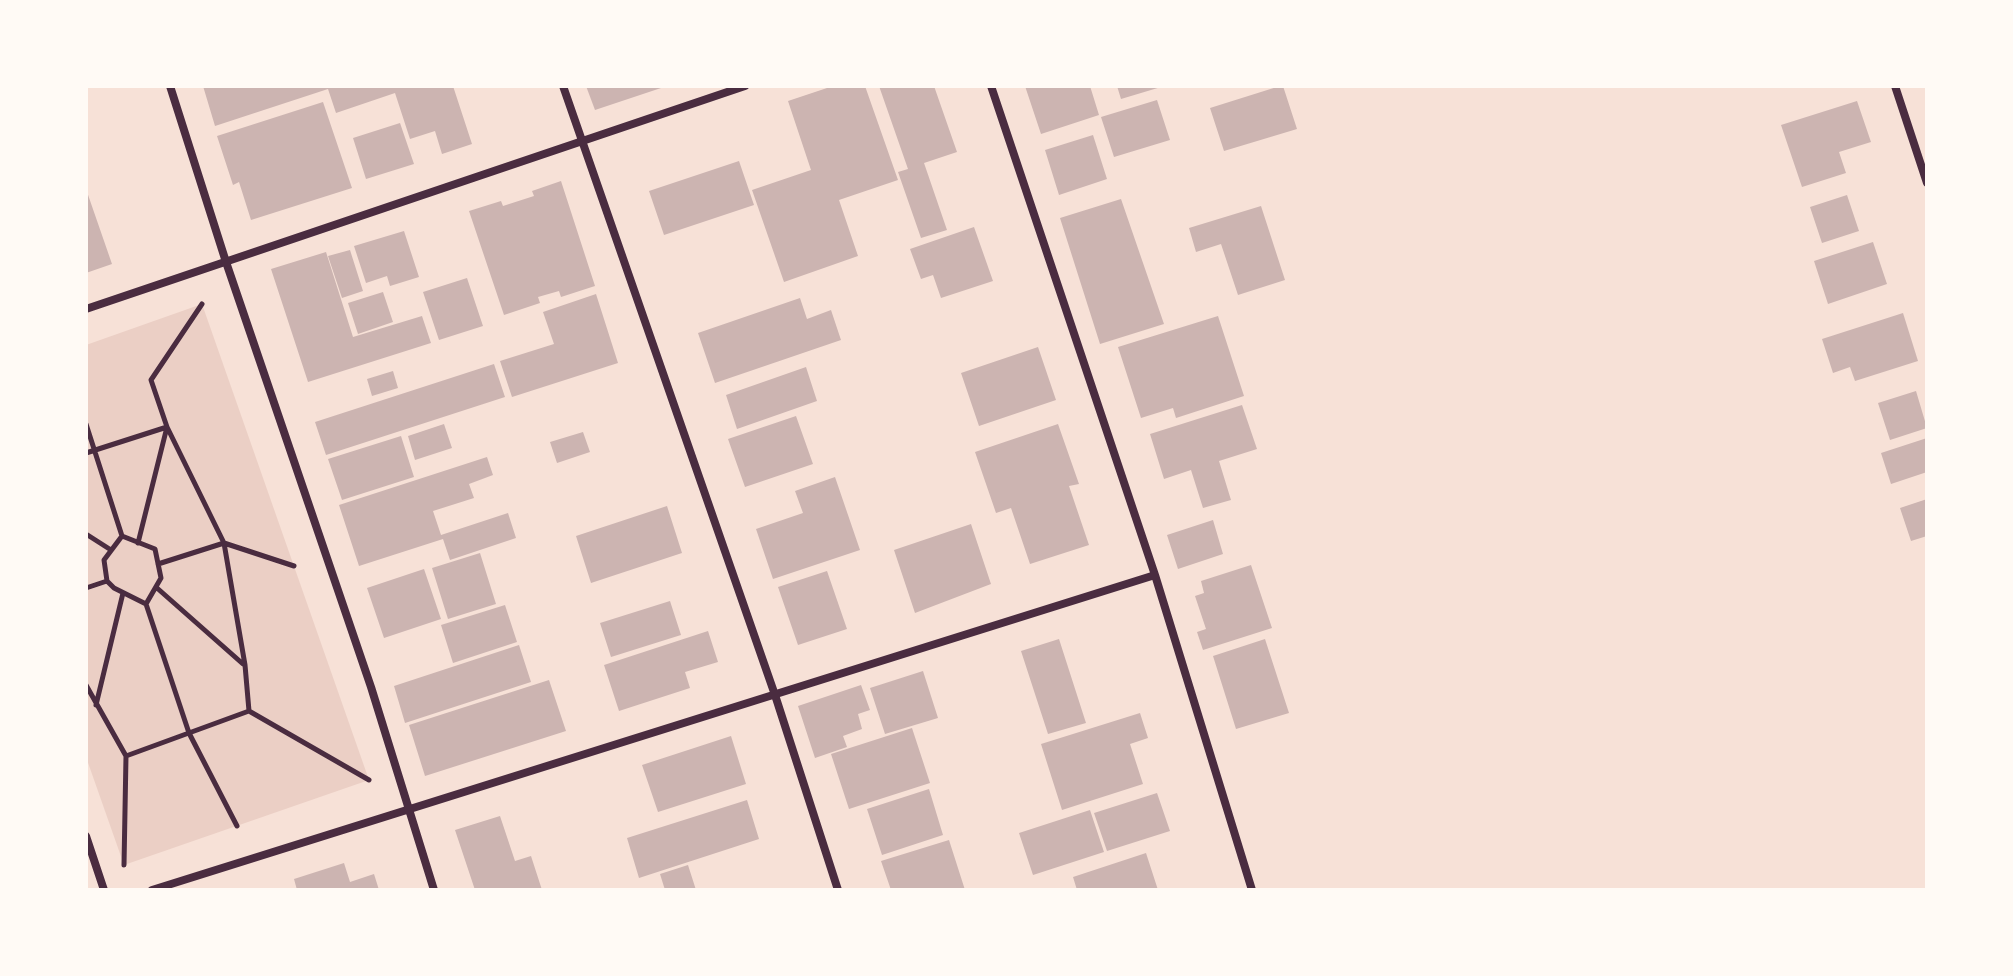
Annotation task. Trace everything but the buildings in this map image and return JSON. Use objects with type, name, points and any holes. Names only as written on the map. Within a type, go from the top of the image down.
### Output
[{"type":"street","points":[[170,86],[226,262],[371,687],[434,890]]},
{"type":"street","points":[[563,86],[775,695],[838,890]]},
{"type":"street","points":[[86,309],[745,86]]},
{"type":"street","points":[[991,86],[1155,575],[1252,890]]},
{"type":"street","points":[[1895,86],[1927,183]]},
{"type":"street","points":[[152,890],[1155,575]]},
{"type":"street","points":[[86,836],[104,890]]},
{"type":"path","points":[[202,304],[151,380],[167,427],[224,543],[245,665],[249,711]]},
{"type":"path","points":[[86,424],[122,536],[155,549],[161,578],[146,604]]},
{"type":"path","points":[[86,453],[167,427]]},
{"type":"path","points":[[138,543],[167,427]]},
{"type":"path","points":[[86,534],[111,550]]},
{"type":"path","points":[[122,536],[104,560],[107,581],[146,604],[189,733],[237,826]]},
{"type":"path","points":[[158,564],[224,543],[294,566]]},
{"type":"path","points":[[86,588],[107,581]]},
{"type":"path","points":[[157,588],[245,665]]},
{"type":"path","points":[[95,705],[123,593]]},
{"type":"path","points":[[86,685],[126,756],[124,865]]},
{"type":"path","points":[[126,756],[249,711]]},
{"type":"path","points":[[249,711],[369,780]]},
{"type":"shaded area","points":[[202,304],[369,780],[124,865],[86,757],[86,345]]}]
